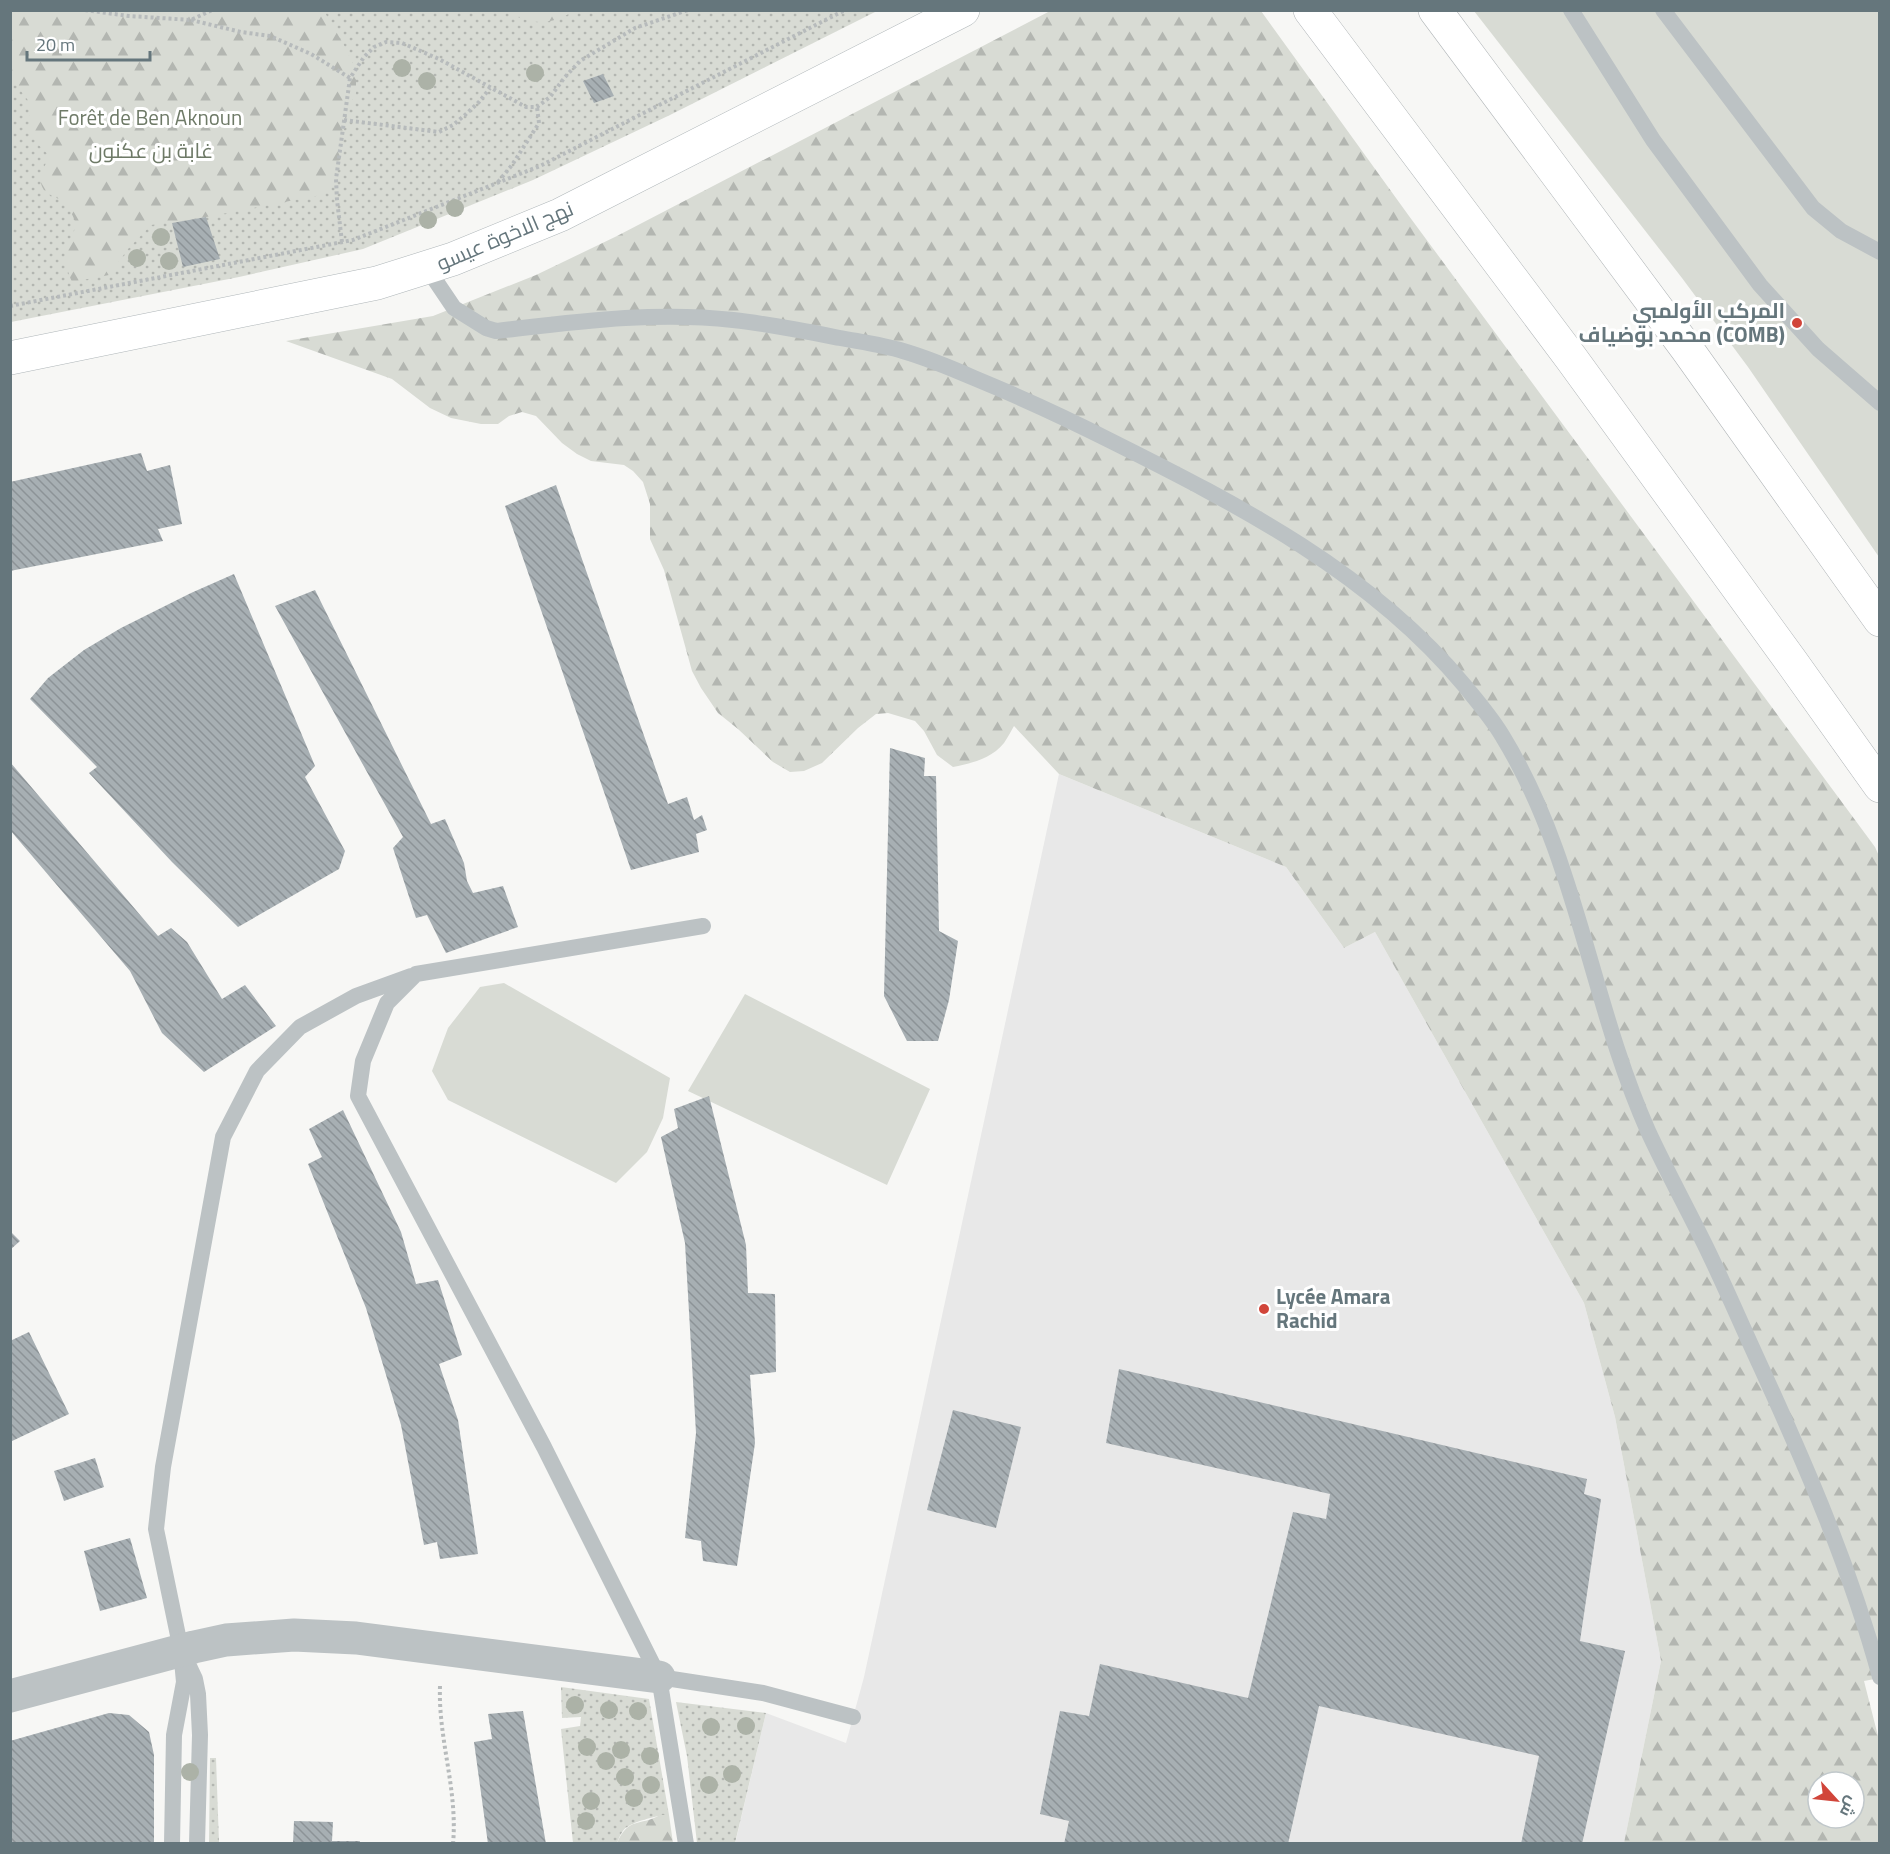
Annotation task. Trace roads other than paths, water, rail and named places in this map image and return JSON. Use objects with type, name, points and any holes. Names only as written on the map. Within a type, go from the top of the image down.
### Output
[{"type":"main road","name":"نهج الاخوة عيسو","points":[[10,358],[377,283],[427,268],[495,243],[560,214],[963,10]]},
{"type":"main road","points":[[1310,10],[1571,358],[1880,786]]},
{"type":"main road","points":[[1435,10],[1687,349],[1880,620]]},
{"type":"street","points":[[10,1696],[226,1640],[294,1635],[356,1638],[659,1677]]},
{"type":"lane","points":[[1571,10],[1653,140],[1760,285],[1818,349],[1880,403]]},
{"type":"lane","points":[[1663,10],[1814,208],[1841,231],[1880,252]]},
{"type":"lane","points":[[427,268],[454,308],[486,328],[496,331],[611,318],[727,319],[878,345],[922,358],[1040,406],[1173,472],[1292,539],[1385,606],[1418,635],[1448,665],[1500,732],[1549,830],[1563,866],[1620,1062],[1637,1106],[1656,1149],[1706,1246],[1806,1466],[1864,1618],[1880,1677]]},
{"type":"lane","points":[[172,1844],[174,1735],[184,1682],[181,1650],[156,1529],[163,1467],[223,1137],[257,1071],[300,1027],[356,996],[416,974],[703,926]]},
{"type":"lane","points":[[416,974],[387,1003],[363,1061],[358,1096],[544,1446],[659,1677],[686,1844]]},
{"type":"lane","points":[[181,1650],[195,1679],[198,1694],[200,1735],[197,1844]]},
{"type":"lane","points":[[659,1677],[763,1693],[853,1717]]},
{"type":"place","name":"المركب الأولمبي محمد بوضياف (COMB)","points":[[1797,323]]},
{"type":"place","name":"Lycée Amara Rachid","points":[[1264,1309]]},
{"type":"park label","name":"Forêt de Ben Aknoun","points":[[150,118]]},
{"type":"park label","name":"غابة بن عكنون","points":[[151,151]]}]
